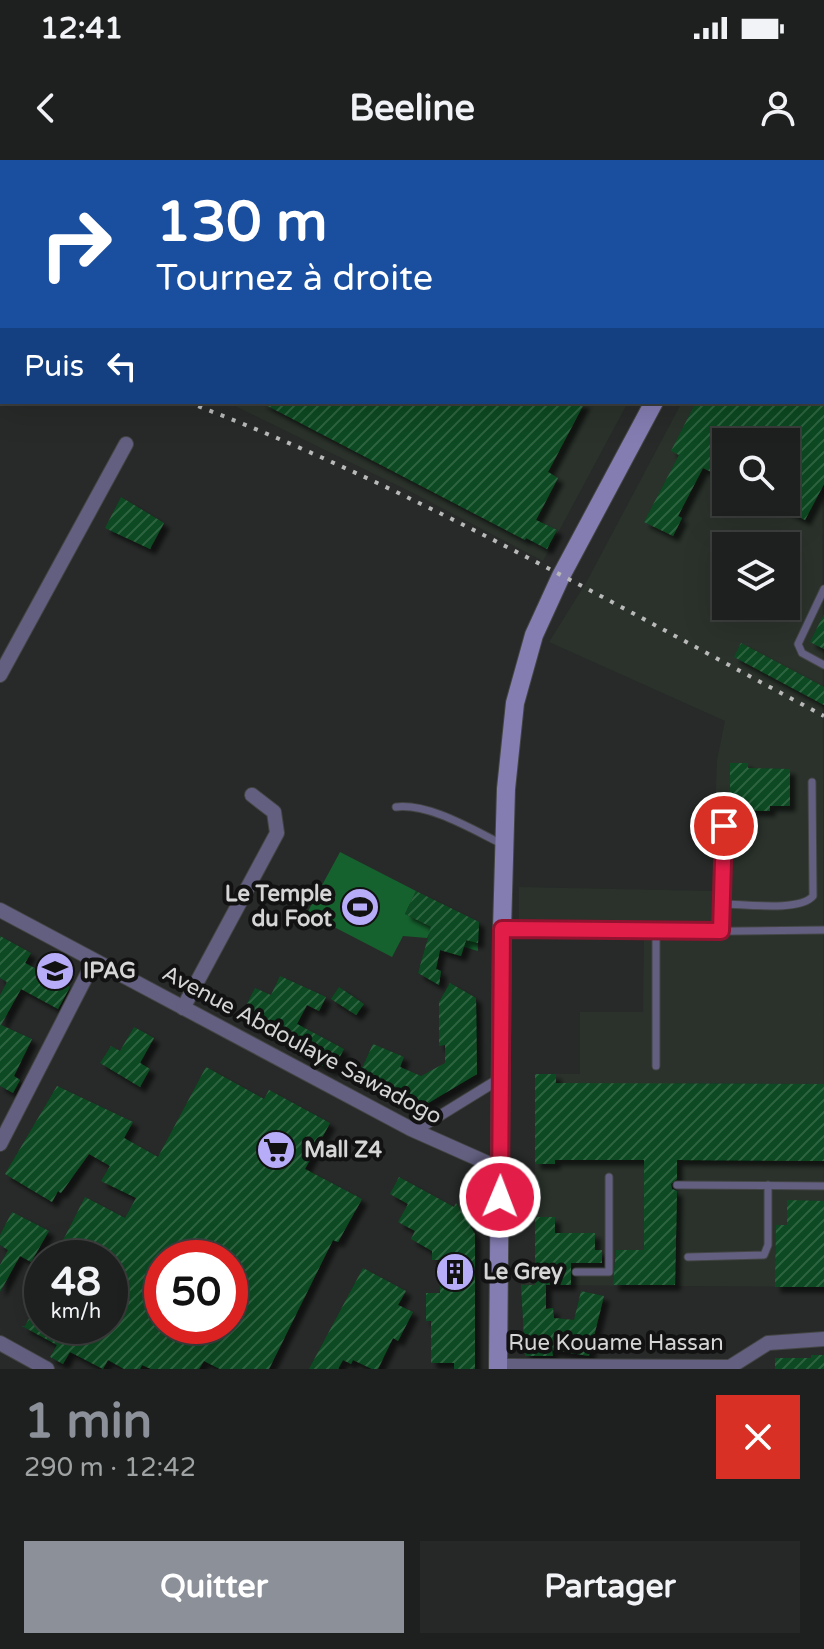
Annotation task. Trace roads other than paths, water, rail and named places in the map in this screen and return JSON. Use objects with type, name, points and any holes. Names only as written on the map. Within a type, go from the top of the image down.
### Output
[{"type":"main road","points":[[498,1368],[504,844],[507,772],[515,703],[530,648],[561,576],[653,404]]},
{"type":"street","points":[[0,675],[126,444]]},
{"type":"street","points":[[183,1008],[277,833],[274,812],[252,795]]},
{"type":"street","name":"Avenue Abdoulaye Sawadogo","points":[[0,910],[415,1131],[501,1169]]},
{"type":"street","points":[[0,1144],[94,961]]},
{"type":"street","points":[[415,1131],[501,1078]]},
{"type":"street","name":"Rue Kouame Hassan","points":[[498,1368],[730,1368],[761,1345],[777,1341],[824,1339]]},
{"type":"street","points":[[0,1343],[47,1369]]},
{"type":"lane","points":[[824,589],[798,644],[802,653],[824,665]]},
{"type":"lane","points":[[723,904],[792,905],[809,902],[813,896],[812,782]]},
{"type":"lane","points":[[396,807],[408,805],[425,809],[504,844]]},
{"type":"lane","points":[[721,931],[724,826]]},
{"type":"lane","points":[[502,929],[656,932],[824,930]]},
{"type":"lane","points":[[656,932],[656,1066]]},
{"type":"lane","points":[[576,1272],[609,1272],[609,1177]]},
{"type":"lane","points":[[677,1185],[824,1186]]},
{"type":"lane","points":[[688,1257],[764,1255],[768,1245],[768,1185]]},
{"type":"railway","points":[[192,404],[350,470],[431,509],[824,716]]},
{"type":"place","name":"Le Temple du Foot","points":[[360,907]]},
{"type":"place","name":"IPAG","points":[[55,971]]},
{"type":"place","name":"Mall Z4","points":[[276,1150]]},
{"type":"place","name":"Le Grey","points":[[455,1272]]}]
